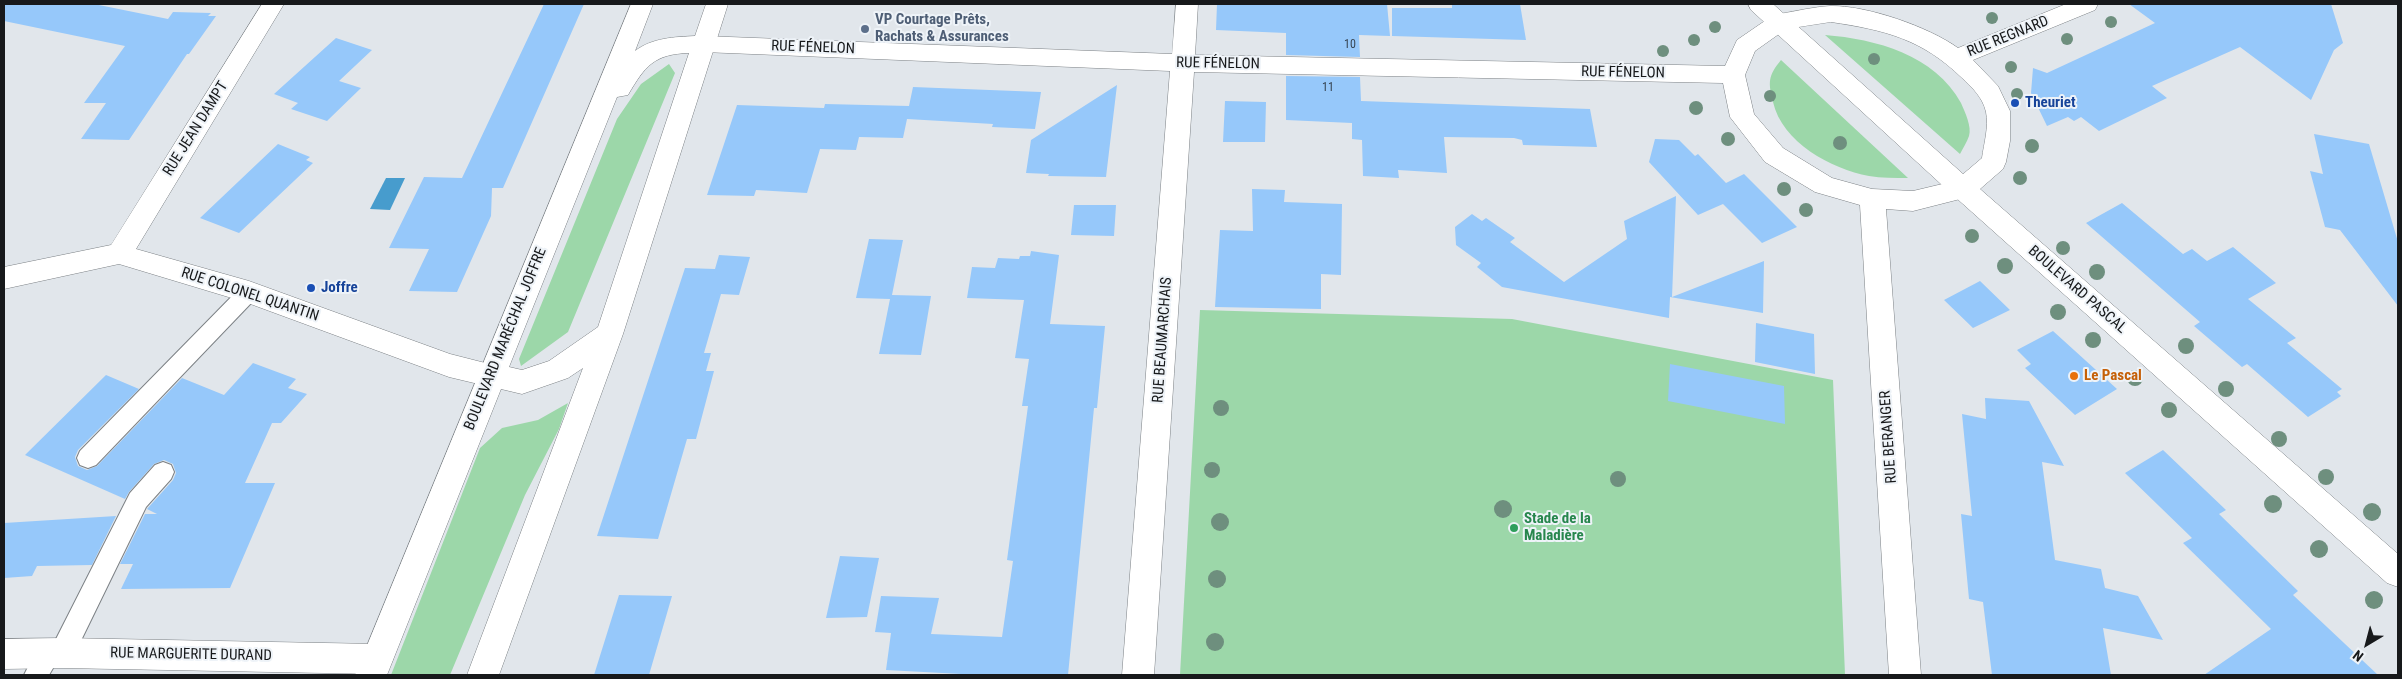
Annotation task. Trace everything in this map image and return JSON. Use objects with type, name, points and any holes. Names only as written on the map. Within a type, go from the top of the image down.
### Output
[{"type":"street","name":"RUE JEAN DAMPT","points":[[119,254],[273,4]]},
{"type":"street","name":"BOULEVARD MARÉCHAL JOFFRE","points":[[374,667],[642,4]]},
{"type":"street","points":[[483,675],[609,334],[717,4]]},
{"type":"street","name":"RUE BEAUMARCHAIS","points":[[1138,675],[1187,4]]},
{"type":"street","name":"BOULEVARD PASCAL","points":[[1759,4],[1963,189],[2398,573]]},
{"type":"street","name":"RUE REGNARD","points":[[1956,58],[2087,4]]},
{"type":"street","points":[[1883,12],[1956,58],[1983,85],[1996,104],[1999,118],[1994,162],[1963,189],[1914,201],[1872,199],[1824,185],[1774,155],[1742,117],[1733,75],[1745,46],[1780,22],[1831,14],[1883,12]]},
{"type":"street","name":"RUE FÉNELON","points":[[562,201],[630,70],[643,55],[664,45],[703,44],[1183,63],[1733,75]]},
{"type":"street","name":"RUE BERANGER","points":[[1872,199],[1905,675]]},
{"type":"street","name":"RUE COLONEL QUANTIN","points":[[4,278],[119,254],[249,292],[457,368],[522,382],[558,370],[609,334]]},
{"type":"street","name":"RUE MARGUERITE DURAND","points":[[4,654],[49,660],[374,667]]},
{"type":"lane","points":[[88,458],[249,292]]},
{"type":"lane","points":[[49,660],[138,500],[163,472]]},
{"type":"green space","points":[[1825,35],[1864,41],[1902,52],[1920,61],[1936,73],[1950,86],[1961,103],[1968,119],[1970,132],[1960,154]]},
{"type":"green space","points":[[1781,60],[1908,178],[1869,176],[1839,167],[1824,160],[1797,141],[1778,116],[1771,95],[1771,75]]},
{"type":"green space","points":[[669,64],[675,73],[568,332],[521,366],[519,359],[617,119],[641,84]]},
{"type":"green space","name":"Stade de la Maladière","points":[[1200,310],[1512,319],[1833,380],[1845,675],[1180,675]]},
{"type":"green space","points":[[568,403],[559,429],[525,495],[450,675],[391,675],[480,448],[502,428],[538,420]]},
{"type":"water","points":[[386,178],[405,178],[390,210],[370,209]]},
{"type":"building","points":[[4,4],[94,4],[168,19],[173,12],[211,13],[208,16],[216,16],[189,54],[187,54],[129,140],[81,139],[106,103],[84,103],[125,46],[4,21]]},
{"type":"building","points":[[544,4],[584,4],[503,188],[492,188],[491,216],[457,292],[409,291],[429,249],[389,248],[424,177],[462,178]]},
{"type":"building","points":[[1217,4],[1387,4],[1390,36],[1359,35],[1360,57],[1286,55],[1286,33],[1216,30]]},
{"type":"building","points":[[1452,4],[1520,4],[1526,40],[1392,36],[1392,8],[1452,8]]},
{"type":"building","points":[[2129,4],[2331,4],[2343,43],[2334,50],[2311,100],[2240,47],[2152,86],[2167,98],[2099,131],[2081,117],[2074,121],[2068,117],[2047,126],[2031,93],[2033,68],[2047,73],[2155,23]]},
{"type":"building","points":[[336,38],[372,50],[339,81],[361,88],[327,121],[291,109],[298,103],[274,94]]},
{"type":"building","points":[[1286,76],[1360,77],[1361,101],[1590,109],[1597,147],[1523,145],[1522,140],[1514,138],[1444,137],[1447,173],[1398,170],[1399,178],[1363,176],[1362,140],[1352,139],[1352,123],[1286,120]]},
{"type":"building","points":[[1117,85],[1106,177],[1048,176],[1049,174],[1026,173],[1031,140]]},
{"type":"building","points":[[913,87],[1041,92],[1035,129],[992,127],[993,124],[907,119],[903,138],[859,137],[856,150],[820,149],[807,193],[756,190],[754,196],[707,195],[737,105],[824,108],[825,104],[909,106]]},
{"type":"building","points":[[1225,101],[1266,102],[1265,142],[1223,142]]},
{"type":"building","points":[[2314,134],[2369,144],[2398,242],[2398,306],[2340,230],[2325,227],[2310,171],[2323,174]]},
{"type":"building","points":[[1655,139],[1679,140],[1695,156],[1698,154],[1726,183],[1744,174],[1797,227],[1762,243],[1723,204],[1698,215],[1649,162]]},
{"type":"building","points":[[278,144],[310,157],[306,160],[313,163],[239,233],[200,218]]},
{"type":"building","points":[[1252,189],[1285,190],[1284,202],[1342,204],[1341,275],[1321,274],[1321,309],[1215,307],[1220,230],[1253,231]]},
{"type":"building","points":[[1676,196],[1672,297],[1764,261],[1763,313],[1670,297],[1669,318],[1502,287],[1477,267],[1481,263],[1456,245],[1455,227],[1472,214],[1482,221],[1486,218],[1515,238],[1510,242],[1564,282],[1627,239],[1624,221]]},
{"type":"building","points":[[2122,203],[2183,254],[2192,249],[2207,261],[2233,247],[2276,283],[2248,299],[2296,338],[2287,343],[2342,389],[2337,392],[2341,396],[2308,417],[2247,364],[2242,367],[2194,326],[2200,322],[2086,223]]},
{"type":"building","points":[[1074,205],[1116,205],[1114,236],[1071,235]]},
{"type":"building","points":[[869,239],[903,240],[892,295],[931,296],[921,355],[879,354],[890,299],[856,298]]},
{"type":"building","points":[[1031,251],[1059,255],[1050,324],[1105,326],[1097,408],[1094,408],[1068,675],[980,675],[886,670],[891,633],[875,632],[881,596],[939,598],[931,634],[1002,637],[1013,561],[1007,560],[1028,406],[1022,406],[1029,359],[1015,358],[1024,300],[967,298],[972,267],[995,268],[998,258],[1019,259],[1020,256],[1030,256]]},
{"type":"building","points":[[719,255],[750,257],[739,295],[721,294],[704,353],[711,353],[706,371],[714,371],[696,439],[687,439],[658,539],[597,536],[685,268],[715,269]]},
{"type":"building","points":[[1980,281],[2010,310],[1973,328],[1944,300]]},
{"type":"building","points":[[1756,323],[1814,334],[1815,374],[1755,362]]},
{"type":"building","points":[[2053,331],[2117,389],[2075,415],[2025,368],[2031,364],[2017,350]]},
{"type":"building","points":[[253,363],[296,379],[288,388],[307,394],[281,423],[272,423],[245,483],[275,483],[230,588],[121,589],[133,564],[120,564],[145,514],[157,514],[147,509],[173,480],[176,473],[173,464],[164,460],[154,464],[125,499],[25,455],[106,375],[139,389],[78,450],[75,457],[78,466],[87,470],[97,466],[182,378],[224,395]]},
{"type":"building","points":[[1670,364],[1784,386],[1785,424],[1668,401]]},
{"type":"building","points":[[1985,398],[2029,401],[2064,466],[2042,462],[2055,560],[2101,569],[2105,588],[2138,596],[2163,640],[2103,628],[2111,675],[1992,675],[1983,602],[1969,599],[1961,514],[1972,516],[1962,414],[1986,419]]},
{"type":"building","points":[[2163,450],[2226,510],[2219,514],[2298,591],[2293,595],[2378,675],[2204,675],[2271,629],[2183,543],[2192,538],[2125,473]]},
{"type":"building","points":[[116,516],[92,565],[37,566],[32,576],[4,578],[4,523]]},
{"type":"building","points":[[840,556],[879,558],[867,617],[826,618]]},
{"type":"building","points":[[619,595],[672,596],[649,675],[594,675]]},
{"type":"place","name":"VP Courtage Prêts, Rachats & Assurances","points":[[865,29]]},
{"type":"place","name":"Theuriet","points":[[2015,103]]},
{"type":"place","name":"Joffre","points":[[311,288]]},
{"type":"place","name":"Le Pascal","points":[[2074,376]]},
{"type":"place","name":"Stade de la Maladière","points":[[1514,528]]}]
